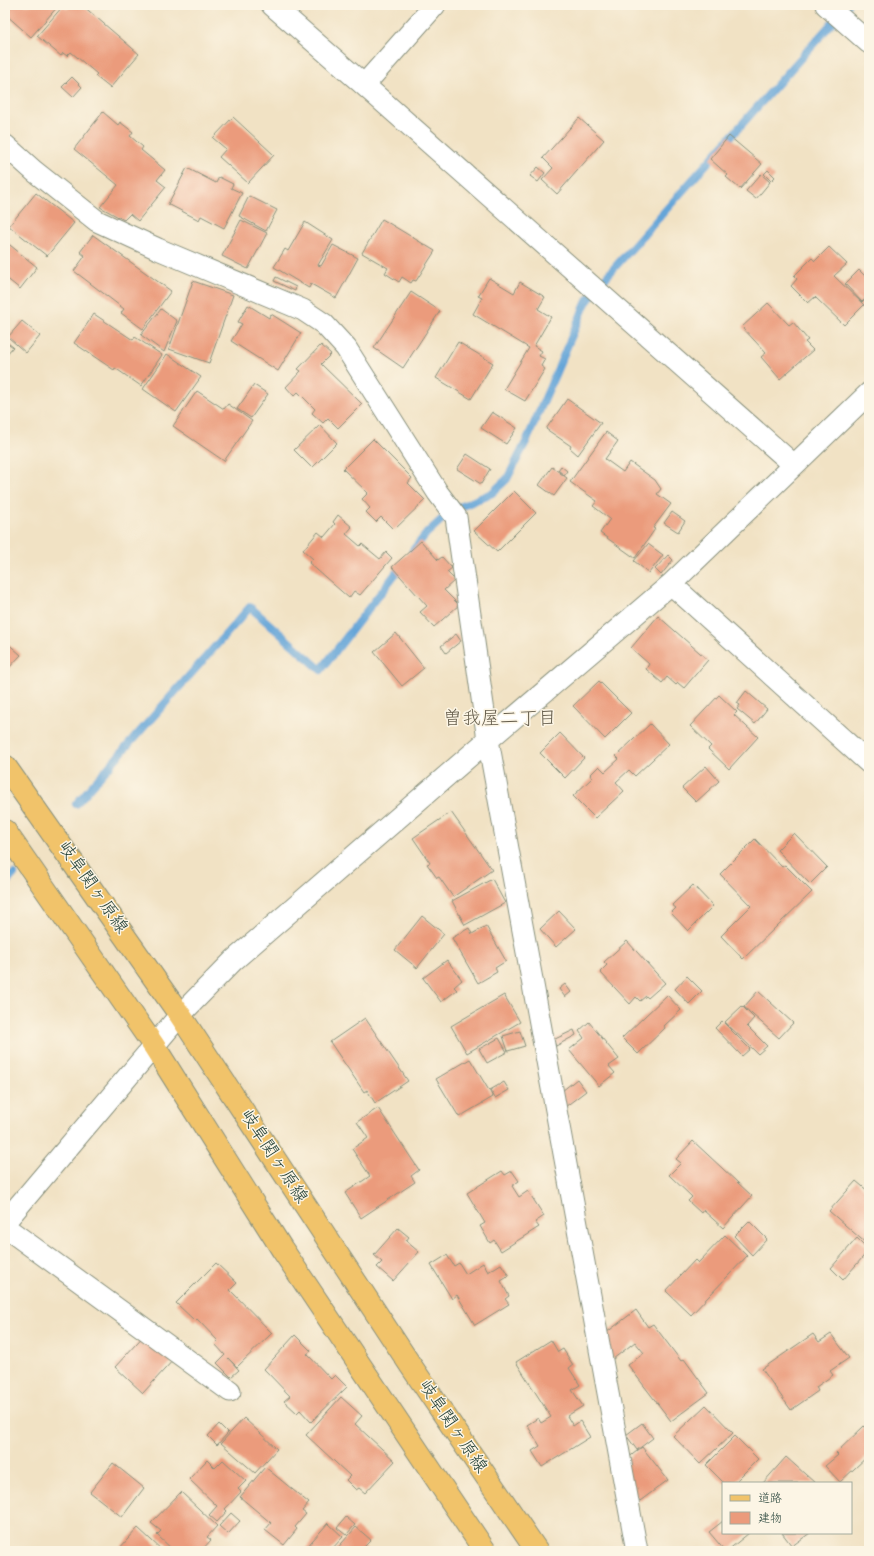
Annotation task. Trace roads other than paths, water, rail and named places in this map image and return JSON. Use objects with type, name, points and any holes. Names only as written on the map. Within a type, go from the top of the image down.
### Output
[{"type":"main road","name":"岐阜関ヶ原線","points":[[5,766],[180,1015],[407,1359],[537,1551]]},
{"type":"main road","points":[[5,831],[154,1046],[287,1255],[485,1551]]},
{"type":"street","points":[[272,5],[794,465]]},
{"type":"street","points":[[364,85],[435,5]]},
{"type":"street","points":[[826,5],[869,43]]},
{"type":"street","points":[[5,145],[34,171],[97,221],[158,249],[303,310],[324,324],[346,348],[434,486],[456,517],[488,740],[637,1551]]},
{"type":"street","points":[[5,1222],[180,1015],[234,960],[671,584],[869,392]]},
{"type":"street","points":[[671,584],[869,763]]},
{"type":"street","points":[[5,1227],[230,1391]]},
{"type":"waterway","points":[[413,550],[427,533],[451,511],[492,493],[507,479],[526,442],[586,303],[607,276],[848,5]]},
{"type":"waterway","points":[[76,804],[250,607],[321,670],[403,564]]},
{"type":"waterway","points":[[5,884],[14,874]]},
{"type":"district","name":"曽我屋二丁目","points":[[500,719]]}]
